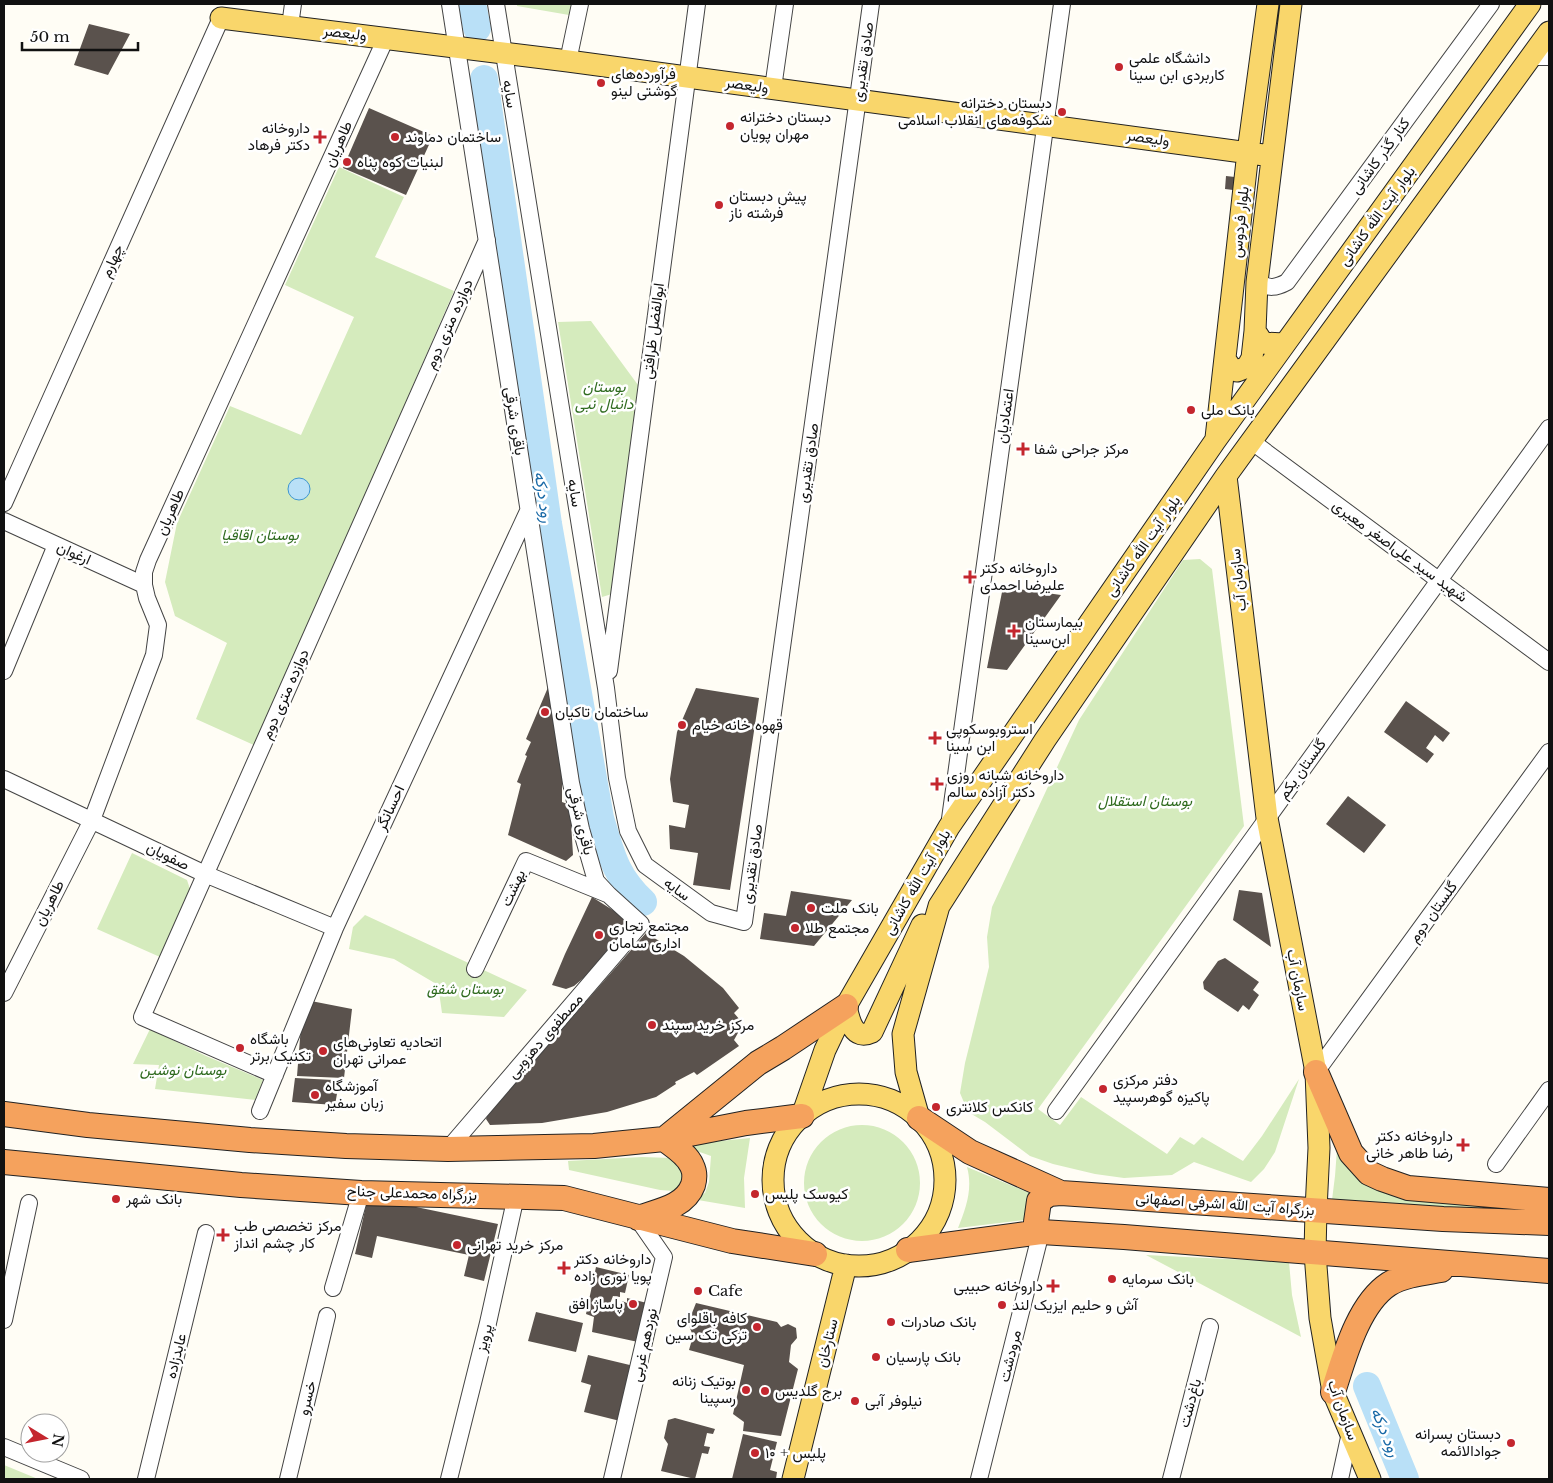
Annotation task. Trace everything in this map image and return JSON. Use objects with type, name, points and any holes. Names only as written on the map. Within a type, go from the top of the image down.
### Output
[{"type":"highway","points":[[664,1139],[758,1063],[846,1006]]},
{"type":"highway","points":[[1316,1072],[1351,1153],[1369,1173],[1408,1188],[1549,1200]]},
{"type":"highway","points":[[4,1114],[88,1125],[250,1140],[346,1146],[448,1149],[594,1146],[664,1139],[730,1126],[802,1116]]},
{"type":"highway","name":"بزرگراه آیت الله اشرفی اصفهانی","points":[[919,1118],[970,1152],[1061,1193],[1444,1219],[1549,1224]]},
{"type":"highway","points":[[637,1218],[666,1209],[680,1202],[690,1191],[693,1184],[695,1178],[692,1166],[682,1153],[664,1139]]},
{"type":"highway","name":"بزرگراه محمدعلی جناح","points":[[4,1162],[241,1185],[361,1193],[564,1198],[732,1241],[815,1254]]},
{"type":"highway","points":[[1041,1232],[1036,1222],[1039,1201],[1049,1194],[1061,1193]]},
{"type":"highway","points":[[908,1250],[1041,1232],[1549,1271]]},
{"type":"highway","points":[[1333,1392],[1351,1336],[1375,1294],[1390,1283],[1411,1275],[1468,1265]]},
{"type":"main road","name":"بلوار فردوس","points":[[1225,359],[1231,368],[1237,371],[1247,367],[1252,358],[1257,282],[1291,4]]},
{"type":"main road","name":"بلوار آیت الله کاشانی","points":[[802,1116],[824,1050],[846,1006],[949,828],[1215,441],[1530,4]]},
{"type":"main road","name":"بلوار فردوس","points":[[1215,441],[1266,13]]},
{"type":"main road","points":[[1266,13],[1289,25]]},
{"type":"main road","name":"ولیعصر","points":[[221,18],[503,52],[1272,156]]},
{"type":"main road","name":"بلوار آیت الله کاشانی","points":[[919,1118],[906,1072],[903,1034],[938,906],[1045,740],[1226,476],[1540,57],[1549,32]]},
{"type":"main road","points":[[1254,331],[1263,343],[1284,344]]},
{"type":"main road","name":"سازمان آب","points":[[1226,476],[1267,818],[1316,1072],[1319,1148],[1316,1252],[1320,1318],[1333,1392],[1370,1479]]},
{"type":"main road","points":[[846,1006],[848,1019],[854,1030],[859,1034],[866,1035],[872,1032],[921,927],[938,906]]},
{"type":"main road","points":[[871,1094],[895,1102],[919,1118],[930,1131],[938,1146],[943,1162],[944,1187],[939,1211],[921,1239],[899,1256],[879,1263],[857,1266],[830,1261],[815,1254],[796,1238],[782,1218],[777,1203],[774,1182],[776,1158],[780,1146],[802,1116],[816,1106],[834,1098],[871,1094]]},
{"type":"main road","name":"ستارخان","points":[[793,1479],[846,1264]]},
{"type":"street","points":[[290,26],[293,4]]},
{"type":"street","name":"باقری شرقی","points":[[450,4],[571,783],[581,829],[596,881],[641,924]]},
{"type":"street","name":"سایه","points":[[496,4],[606,688],[617,778],[628,831],[645,865],[711,913],[744,922]]},
{"type":"street","points":[[568,61],[580,4]]},
{"type":"street","name":"ابوالفضل ظرافتی","points":[[606,688],[697,4]]},
{"type":"street","points":[[773,88],[785,4]]},
{"type":"street","name":"صادق تقدیری","points":[[744,922],[871,4]]},
{"type":"street","name":"اعتمادیان","points":[[949,828],[1062,4]]},
{"type":"street","points":[[1289,25],[1303,4]]},
{"type":"street","name":"کنار گذر کاشانی","points":[[1257,282],[1267,288],[1279,286],[1287,282],[1491,4]]},
{"type":"street","name":"چهارم","points":[[4,503],[221,18]]},
{"type":"street","name":"طاهریان","points":[[4,993],[92,820],[154,655],[158,625],[144,585],[144,572],[148,560],[386,38]]},
{"type":"street","name":"دوازده متری دوم","points":[[274,1075],[142,1017],[487,240]]},
{"type":"street","name":"گلستان یکم","points":[[1056,1110],[1549,428]]},
{"type":"street","name":"شهید سید علی‌اصغر معیری","points":[[1251,441],[1549,662]]},
{"type":"street","name":"احسانگر","points":[[260,1111],[334,928],[528,509]]},
{"type":"street","name":"ارغوان","points":[[4,521],[144,585]]},
{"type":"street","points":[[4,671],[56,545]]},
{"type":"street","name":"گلستان دوم","points":[[1316,1072],[1549,752]]},
{"type":"street","name":"صفویان","points":[[4,780],[205,874],[334,928]]},
{"type":"street","name":"بهشت","points":[[475,969],[526,861],[609,894]]},
{"type":"street","name":"مصطفوی دهزویی","points":[[448,1149],[641,924]]},
{"type":"street","points":[[1496,1164],[1549,1090]]},
{"type":"street","points":[[333,1288],[361,1193]]},
{"type":"street","name":"پرویز","points":[[449,1479],[488,1323],[516,1196]]},
{"type":"street","points":[[4,1320],[29,1204]]},
{"type":"street","name":"نوزدهم غربی","points":[[612,1479],[664,1257],[637,1218]]},
{"type":"street","name":"مرودشت","points":[[979,1479],[1041,1232]]},
{"type":"street","name":"عابدزاده","points":[[146,1479],[206,1233]]},
{"type":"street","name":"خسرو","points":[[288,1479],[327,1316]]},
{"type":"street","name":"باغ‌دشت","points":[[1171,1479],[1210,1327]]},
{"type":"street","points":[[1340,1479],[1350,1432]]},
{"type":"street","points":[[4,1447],[81,1479]]},
{"type":"green space","points":[[517,4],[571,4],[569,15],[517,6]]},
{"type":"green space","name":"بوستان اقاقیا","points":[[339,167],[404,197],[375,257],[454,291],[256,746],[196,719],[227,643],[175,616],[165,582],[177,523],[230,406],[301,435],[354,317],[285,285]]},
{"type":"green space","name":"بوستان دانیال نبی","points":[[591,321],[638,385],[612,594],[602,597],[558,322]]},
{"type":"green space","name":"بوستان استقلال","points":[[1200,559],[1212,569],[1244,826],[1038,1109],[1060,1125],[1081,1097],[1167,1154],[1180,1137],[1194,1145],[1202,1137],[1243,1161],[1262,1136],[1299,1079],[1275,1152],[1264,1169],[1251,1182],[1194,1162],[1172,1175],[1124,1178],[1095,1174],[1053,1164],[1030,1156],[985,1122],[968,1112],[960,1093],[965,1063],[989,967],[987,937],[992,907],[1079,720],[1183,560]]},
{"type":"green space","points":[[132,853],[187,880],[190,889],[160,957],[97,929]]},
{"type":"green space","name":"بوستان شفق","points":[[365,915],[527,990],[504,1017],[442,1013],[438,985],[394,959],[349,949],[353,927]]},
{"type":"green space","name":"بوستان نوشین","points":[[150,1029],[206,1056],[263,1080],[256,1100],[155,1089],[159,1065],[133,1064]]},
{"type":"green space","points":[[862,1125],[884,1129],[894,1134],[903,1142],[911,1151],[916,1161],[920,1183],[916,1205],[911,1215],[903,1224],[894,1232],[884,1237],[862,1241],[840,1237],[830,1232],[821,1224],[813,1215],[808,1205],[804,1183],[808,1161],[813,1151],[821,1142],[830,1134],[840,1129]]},
{"type":"green space","points":[[1338,1136],[1350,1164],[1514,1201],[1549,1216],[1332,1200]]},
{"type":"green space","points":[[750,1138],[744,1178],[745,1208],[692,1199],[705,1193],[709,1182],[711,1156],[680,1145]]},
{"type":"green space","points":[[642,1157],[672,1158],[686,1173],[682,1186],[674,1191],[660,1190],[569,1170],[568,1161]]},
{"type":"green space","points":[[967,1167],[1037,1196],[1033,1219],[958,1228],[969,1191]]},
{"type":"green space","points":[[1146,1255],[1289,1262],[1292,1295],[1301,1337]]},
{"type":"green space","points":[[4,1465],[38,1479],[4,1479]]},
{"type":"water","points":[[299,478],[307,481],[310,489],[307,497],[299,500],[291,497],[288,489],[291,481]]},
{"type":"building","points":[[89,24],[130,34],[108,75],[74,65]]},
{"type":"building","points":[[369,108],[433,136],[406,195],[343,168]]},
{"type":"building","points":[[1226,176],[1235,177],[1233,190],[1225,189]]},
{"type":"building","name":"بیمارستان ابن‌سینا","points":[[1003,587],[1061,595],[1007,670],[987,668]]},
{"type":"building","points":[[549,685],[562,774],[562,802],[570,805],[573,855],[566,861],[508,835],[521,784],[517,782],[531,742],[526,739]]},
{"type":"building","points":[[696,688],[759,698],[730,890],[693,885],[698,853],[670,849],[669,825],[685,828],[689,805],[673,802],[670,779],[677,732]]},
{"type":"building","points":[[1406,701],[1450,733],[1443,742],[1435,735],[1426,748],[1434,754],[1427,763],[1384,732]]},
{"type":"building","points":[[1348,796],[1386,825],[1364,853],[1326,824]]},
{"type":"building","points":[[1239,890],[1262,893],[1271,947],[1233,920]]},
{"type":"building","name":"مجتمع طلا","points":[[791,891],[852,900],[814,946],[760,939],[764,913],[786,916]]},
{"type":"building","name":"مجتمع تجاری اداری سامان","points":[[592,897],[619,914],[630,927],[592,971],[574,986],[566,989],[552,985],[565,954]]},
{"type":"building","name":"مرکز خرید سپند","points":[[646,933],[684,956],[723,988],[739,1008],[734,1013],[740,1020],[739,1031],[734,1040],[739,1046],[697,1075],[694,1072],[675,1082],[676,1084],[656,1097],[607,1112],[542,1123],[490,1125],[486,1119],[488,1113]]},
{"type":"building","points":[[1225,958],[1259,982],[1253,990],[1259,995],[1249,1010],[1243,1005],[1238,1012],[1204,989],[1203,982],[1218,961]]},
{"type":"building","name":"اتحادیه تعاونی‌های عمرانی تهران","points":[[311,1001],[352,1009],[344,1078],[297,1076],[301,1026]]},
{"type":"building","name":"آموزشگاه زبان سفیر","points":[[295,1078],[333,1080],[333,1087],[338,1088],[335,1105],[292,1102]]},
{"type":"building","name":"مرکز خرید تهرانی","points":[[368,1197],[498,1224],[484,1281],[464,1276],[469,1255],[377,1236],[372,1258],[355,1254]]},
{"type":"building","name":"پاساژ افق","points":[[596,1267],[629,1275],[625,1293],[620,1292],[620,1297],[613,1296],[609,1306],[620,1308],[622,1301],[627,1303],[627,1298],[647,1303],[638,1342],[592,1332],[594,1317],[586,1314]]},
{"type":"building","name":"برج گلدیس","points":[[696,1303],[777,1322],[781,1327],[788,1324],[796,1328],[797,1338],[791,1345],[789,1362],[798,1369],[781,1436],[743,1431],[744,1422],[733,1414],[744,1365],[689,1350],[693,1336],[688,1323]]},
{"type":"building","points":[[536,1312],[583,1323],[576,1352],[528,1341]]},
{"type":"building","points":[[588,1355],[634,1366],[620,1421],[584,1412],[591,1385],[581,1382]]},
{"type":"building","points":[[675,1418],[715,1429],[713,1434],[707,1433],[704,1446],[710,1447],[708,1454],[702,1453],[695,1479],[661,1471],[668,1444],[664,1438],[668,1420]]},
{"type":"building","points":[[743,1434],[777,1442],[770,1470],[777,1472],[776,1479],[732,1479]]},
{"type":"waterway","name":"رود درکه","points":[[472,4],[477,28]]},
{"type":"waterway","name":"رود درکه","points":[[484,79],[548,524],[600,818],[615,864],[626,883],[643,902]]},
{"type":"waterway","name":"رود درکه","points":[[1367,1386],[1405,1479]]},
{"type":"place","name":"دانشگاه علمی کاربردی ابن سینا","points":[[1119,67]]},
{"type":"place","name":"فرآورده‌های گوشتی لینو","points":[[601,83]]},
{"type":"place","name":"دبستان دخترانه شکوفه‌های انقلاب اسلامی","points":[[1062,112]]},
{"type":"place","name":"دبستان دخترانه مهران پويان","points":[[730,126]]},
{"type":"place","name":"داروخانه دکتر فرهاد","points":[[320,137]]},
{"type":"place","name":"ساختمان دماوند","points":[[395,137]]},
{"type":"place","name":"لبنیات کوه پناه","points":[[347,162]]},
{"type":"place","name":"پیش دبستان فرشته ناز","points":[[719,205]]},
{"type":"place","name":"بانک ملی","points":[[1191,410]]},
{"type":"place","name":"مرکز جراحی شفا","points":[[1023,449]]},
{"type":"place","name":"داروخانه دکتر علیرضا احمدی","points":[[970,577]]},
{"type":"place","name":"بیمارستان ابن‌سینا","points":[[1014,631]]},
{"type":"place","name":"ساختمان تاکیان","points":[[545,712]]},
{"type":"place","name":"قهوه خانه خیام","points":[[682,725]]},
{"type":"place","name":"استروبوسکوپی ابن سینا","points":[[935,738]]},
{"type":"place","name":"داروخانه شبانه روزی دکتر آزاده سالم","points":[[937,784]]},
{"type":"place","name":"بانک ملت","points":[[811,908]]},
{"type":"place","name":"مجتمع طلا","points":[[795,928]]},
{"type":"place","name":"مجتمع تجاری اداری سامان","points":[[599,935]]},
{"type":"place","name":"مرکز خرید سپند","points":[[652,1025]]},
{"type":"place","name":"باشگاه تکنیک برتر","points":[[240,1048]]},
{"type":"place","name":"اتحادیه تعاونی‌های عمرانی تهران","points":[[323,1051]]},
{"type":"place","name":"دفتر مرکزی پاکیزه گوهرسپید","points":[[1103,1089]]},
{"type":"place","name":"آموزشگاه زبان سفیر","points":[[315,1095]]},
{"type":"place","name":"کانکس کلانتری","points":[[936,1107]]},
{"type":"place","name":"داروخانه دکتر رضا طاهر خانی","points":[[1463,1145]]},
{"type":"place","name":"کیوسک پلیس","points":[[755,1194]]},
{"type":"place","name":"بانک شهر","points":[[116,1199]]},
{"type":"place","name":"مرکز تخصصی طب کار چشم انداز","points":[[223,1235]]},
{"type":"place","name":"مرکز خرید تهرانی","points":[[457,1245]]},
{"type":"place","name":"داروخانه دکتر پویا نوری زاده","points":[[564,1268]]},
{"type":"place","name":"بانک سرمایه","points":[[1112,1279]]},
{"type":"place","name":"داروخانه حبیبی","points":[[1053,1286]]},
{"type":"place","name":"Cafe","points":[[698,1291]]},
{"type":"place","name":"پاساژ افق","points":[[633,1304]]},
{"type":"place","name":"آش و حلیم ایزیک لند","points":[[1002,1305]]},
{"type":"place","name":"بانک صادرات","points":[[891,1322]]},
{"type":"place","name":"کافه باقلوای ترکی تک سین","points":[[757,1327]]},
{"type":"place","name":"بانک پارسیان","points":[[876,1357]]},
{"type":"place","name":"بوتیک زنانه رسپینا","points":[[746,1390]]},
{"type":"place","name":"برج گلدیس","points":[[765,1391]]},
{"type":"place","name":"نیلوفر آبى","points":[[855,1401]]},
{"type":"place","name":"دبستان پسرانه جوادالائمه","points":[[1511,1443]]},
{"type":"place","name":"پلیس + ۱۰","points":[[755,1453]]}]
